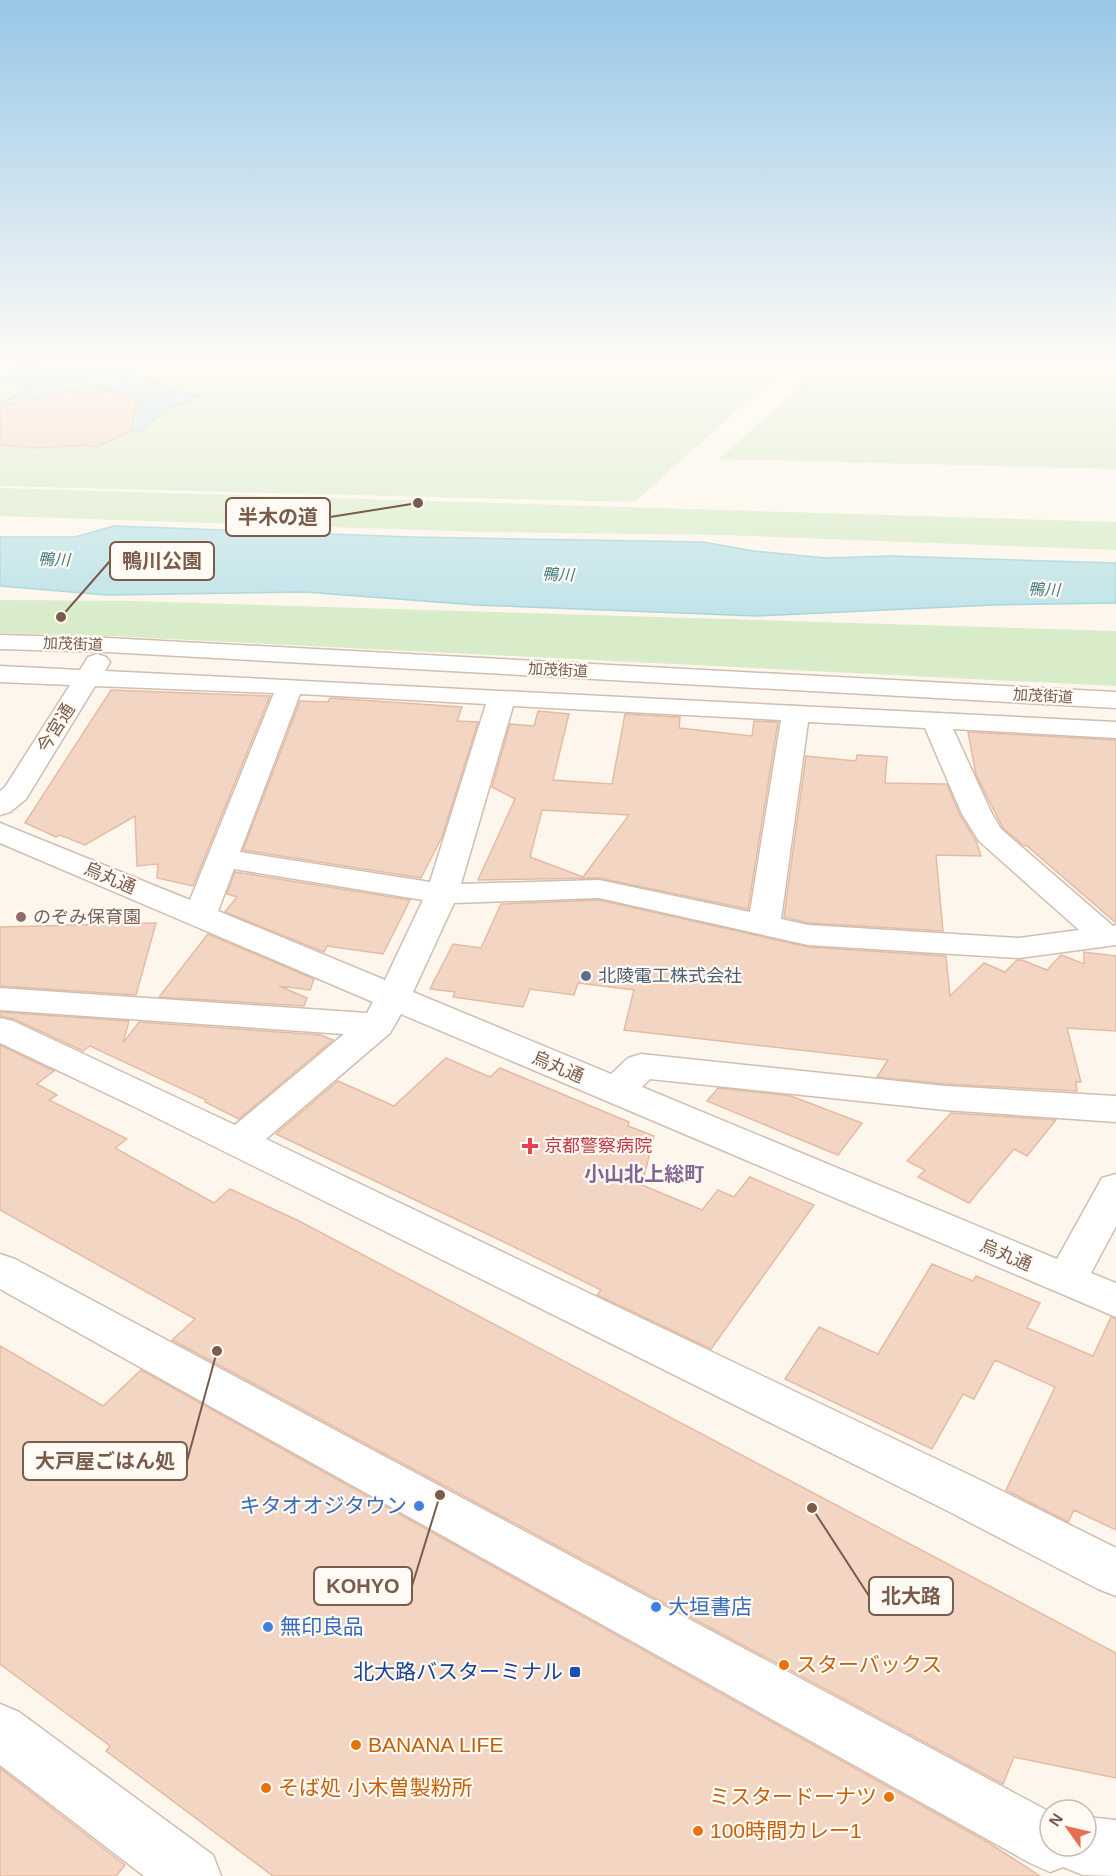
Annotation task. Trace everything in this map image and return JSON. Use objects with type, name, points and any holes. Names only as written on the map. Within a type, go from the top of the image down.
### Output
[{"type":"street","name":"加茂街道","points":[[0,642],[107,645],[1116,700]]},
{"type":"street","name":"今宮通","points":[[0,806],[16,794],[107,645]]},
{"type":"street","points":[[0,674],[290,686],[1116,730]]},
{"type":"street","points":[[200,915],[290,686]]},
{"type":"street","points":[[239,1142],[386,1011],[442,894],[502,697]]},
{"type":"street","points":[[764,924],[796,713]]},
{"type":"street","points":[[935,720],[977,814],[990,835],[1111,936]]},
{"type":"street","name":"烏丸通","points":[[0,832],[200,915],[386,1011],[616,1091],[1116,1301]]},
{"type":"street","points":[[223,858],[442,894],[599,889],[808,935],[1019,948],[1111,936]]},
{"type":"street","points":[[0,999],[386,1011]]},
{"type":"street","points":[[0,1029],[239,1142],[961,1494],[1116,1573]]},
{"type":"street","points":[[616,1091],[641,1066],[945,1098],[1116,1109]]},
{"type":"street","points":[[1066,1280],[1116,1188]]},
{"type":"street","points":[[0,1270],[1038,1836]]},
{"type":"street","points":[[0,1731],[171,1870]]},
{"type":"street","points":[[1098,1847],[1116,1849]]},
{"type":"green space","points":[[0,446],[698,446],[635,502],[0,486]]},
{"type":"green space","points":[[734,446],[1116,446],[1116,469],[719,459]]},
{"type":"green space","points":[[0,488],[1116,522],[1116,550],[723,535],[483,532],[0,516]]},
{"type":"green space","points":[[0,600],[133,601],[1116,631],[1116,686],[109,636],[0,633]]},
{"type":"water","name":"鴨川","points":[[114,526],[412,537],[703,542],[754,551],[826,558],[889,556],[1116,563],[1116,603],[992,605],[757,616],[476,605],[305,592],[107,595],[0,586],[0,537],[75,537]]},
{"type":"building","points":[[7,446],[77,446],[38,448]]},
{"type":"building","points":[[111,690],[270,696],[193,886],[157,878],[158,864],[137,866],[135,816],[85,845],[60,835],[56,837],[25,823]]},
{"type":"building","points":[[330,698],[462,707],[457,721],[478,722],[442,837],[421,878],[243,850],[300,701],[328,702]]},
{"type":"building","points":[[538,711],[569,714],[553,780],[612,784],[625,714],[680,717],[679,728],[752,736],[754,721],[778,722],[748,909],[599,878],[478,880],[515,799],[492,787],[510,724],[534,726]],"holes":[[[542,810],[629,815],[583,877],[530,857]]]},
{"type":"building","points":[[968,732],[1116,740],[1116,923],[1003,828],[976,775]]},
{"type":"building","points":[[857,755],[887,757],[885,783],[947,784],[960,815],[976,841],[981,856],[936,855],[943,931],[808,923],[784,917],[806,756],[856,761]]},
{"type":"building","points":[[235,872],[410,900],[383,954],[327,946],[324,952],[225,912],[237,897],[227,894]]},
{"type":"building","points":[[599,900],[808,947],[946,956],[950,996],[984,963],[1005,972],[1017,960],[1022,960],[1047,970],[1061,955],[1084,964],[1084,952],[1116,956],[1116,1031],[1067,1028],[1081,1082],[1076,1082],[1077,1091],[945,1084],[877,1077],[888,1060],[624,1030],[634,990],[578,983],[574,995],[530,989],[523,1007],[453,997],[455,992],[430,989],[453,944],[481,948],[501,904]]},
{"type":"building","points":[[156,923],[136,995],[0,986],[0,927]]},
{"type":"building","points":[[208,934],[314,979],[310,990],[279,986],[307,998],[304,1006],[159,997]]},
{"type":"building","points":[[0,1012],[129,1021],[123,1043],[139,1022],[321,1035],[333,1040],[239,1119],[205,1102],[206,1100],[90,1046],[83,1051],[14,1019],[0,1016]]},
{"type":"building","points":[[0,1045],[54,1071],[37,1084],[57,1095],[49,1100],[127,1139],[115,1148],[214,1203],[230,1189],[299,1221],[1116,1653],[1116,1778],[1014,1757],[1003,1784],[172,1340],[195,1319],[0,1210]]},
{"type":"building","points":[[446,1058],[490,1077],[500,1068],[629,1122],[628,1126],[654,1136],[642,1185],[702,1210],[718,1190],[734,1197],[750,1177],[814,1205],[711,1349],[597,1295],[601,1290],[504,1242],[276,1134],[338,1081],[394,1106]]},
{"type":"building","points":[[718,1088],[791,1096],[862,1123],[838,1155],[707,1101]]},
{"type":"building","points":[[951,1113],[1056,1120],[1027,1156],[1014,1149],[969,1203],[918,1177],[925,1170],[907,1161]]},
{"type":"building","points":[[932,1264],[973,1281],[976,1276],[1040,1303],[1027,1328],[1093,1356],[1111,1317],[1116,1319],[1116,1530],[1074,1510],[1068,1522],[1006,1490],[1055,1387],[995,1360],[974,1399],[963,1394],[932,1449],[785,1379],[819,1327],[878,1354]]},
{"type":"building","points":[[0,1346],[103,1406],[141,1370],[989,1843],[1040,1876],[273,1876],[106,1751],[110,1746],[0,1664]]},
{"type":"building","points":[[0,1768],[125,1865],[116,1876],[0,1876]]},
{"type":"place","name":"半木の道","points":[[418,503]]},
{"type":"place","name":"鴨川公園","points":[[61,617]]},
{"type":"place","name":"のぞみ保育園","points":[[21,917]]},
{"type":"place","name":"北陵電工株式会社","points":[[586,976]]},
{"type":"place","name":"京都警察病院","points":[[530,1146]]},
{"type":"place","name":"大戸屋ごはん処","points":[[217,1351]]},
{"type":"place","name":"KOHYO","points":[[440,1495]]},
{"type":"place","name":"キタオオジタウン","points":[[419,1506]]},
{"type":"place","name":"北大路","points":[[812,1508]]},
{"type":"place","name":"大垣書店","points":[[656,1607]]},
{"type":"place","name":"無印良品","points":[[268,1627]]},
{"type":"place","name":"スターバックス","points":[[784,1665]]},
{"type":"place","name":"北大路バスターミナル","points":[[575,1672]]},
{"type":"place","name":"BANANA LIFE","points":[[356,1745]]},
{"type":"place","name":"そば処 小木曽製粉所","points":[[266,1788]]},
{"type":"place","name":"ミスタードーナツ","points":[[889,1797]]},
{"type":"place","name":"100時間カレー1","points":[[698,1831]]},
{"type":"district","name":"小山北上総町","points":[[644,1174]]}]
